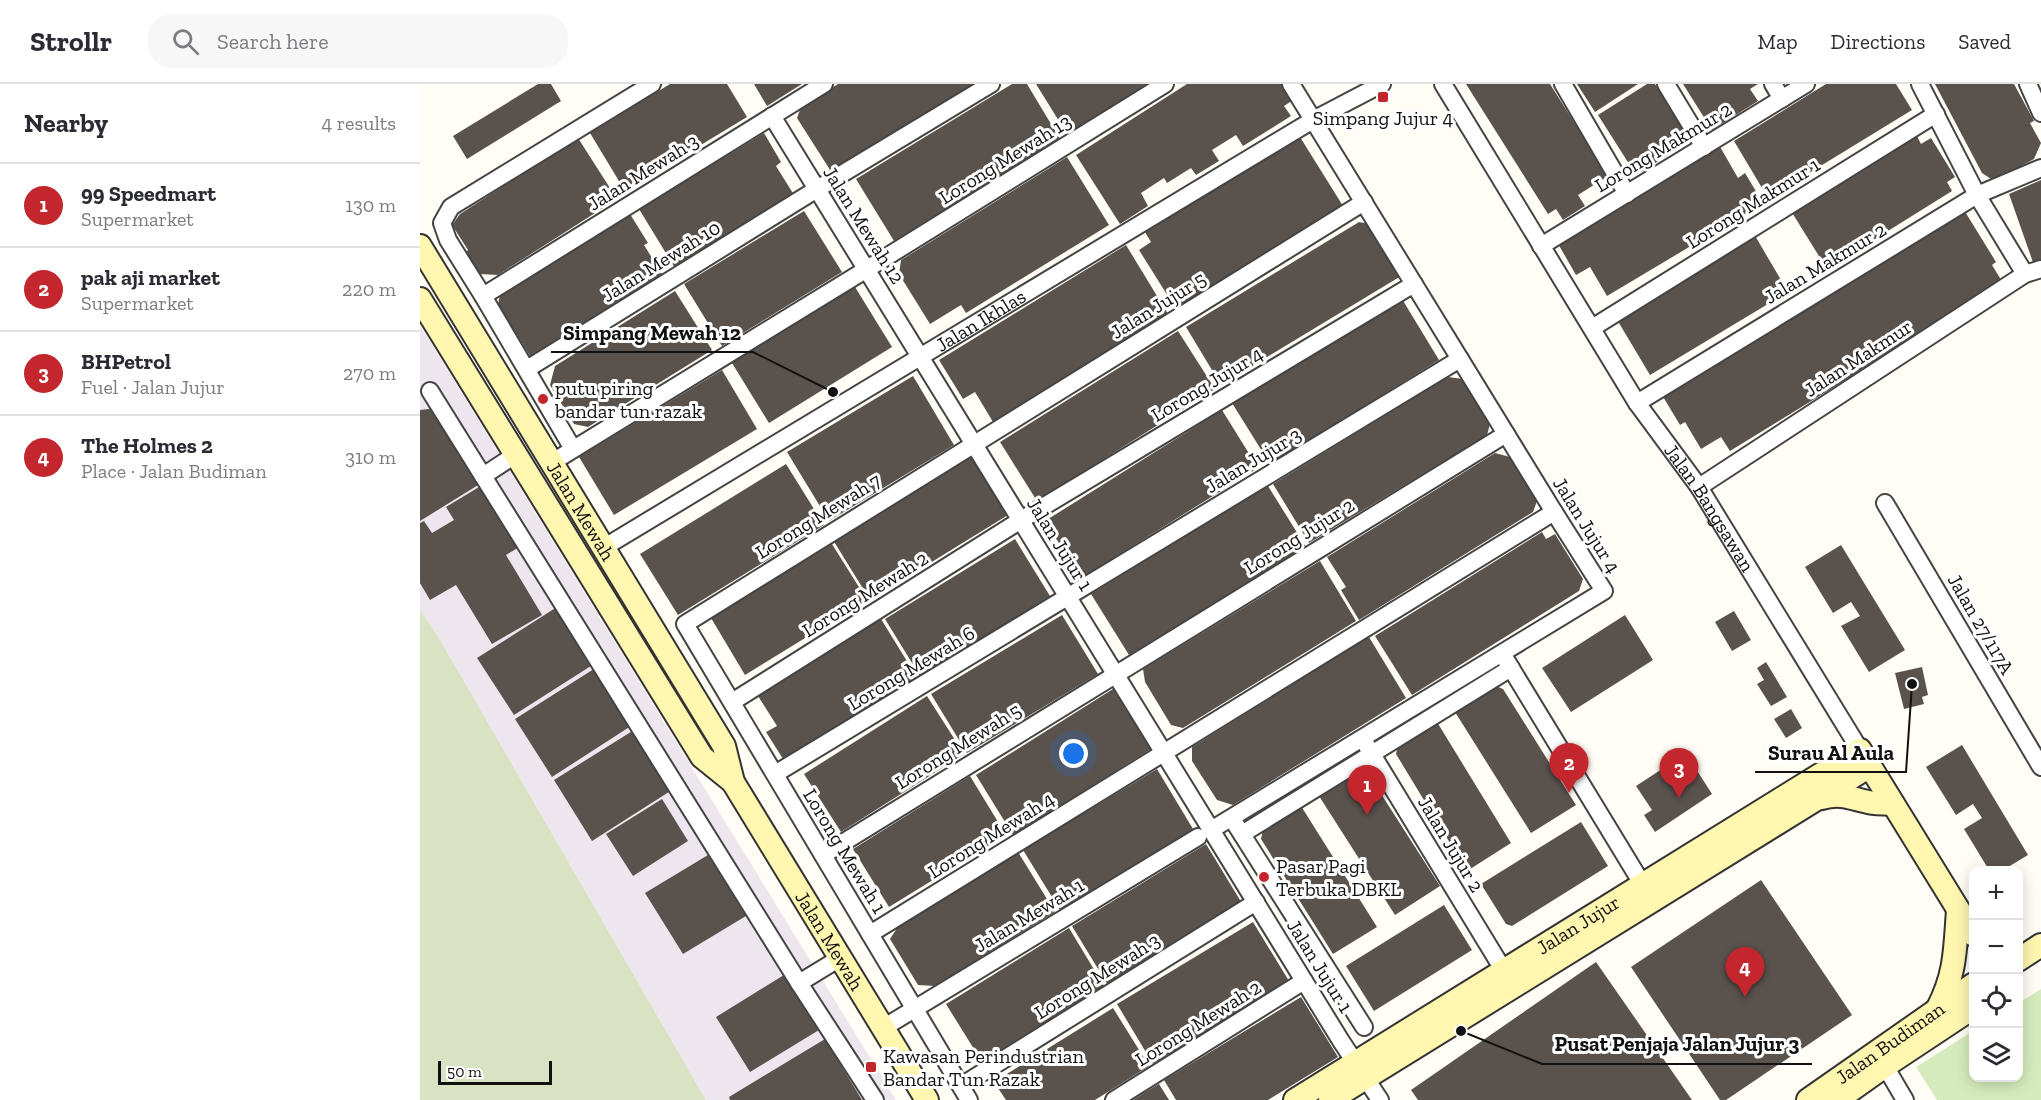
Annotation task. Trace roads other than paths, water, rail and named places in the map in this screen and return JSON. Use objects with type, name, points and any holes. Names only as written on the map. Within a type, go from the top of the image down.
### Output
[{"type":"street","points":[[573,448],[448,240],[442,223],[452,207],[652,84]]},
{"type":"street","name":"Jalan Mewah 3","points":[[483,296],[824,84]]},
{"type":"street","name":"Jalan Mewah 10","points":[[527,369],[991,84]]},
{"type":"street","name":"Lorong Mewah 13","points":[[550,463],[1165,84]]},
{"type":"street","name":"Jalan Jujur 4","points":[[1204,833],[1604,591],[1292,84]]},
{"type":"street","name":"Jalan Ikhlas","points":[[581,562],[1313,120],[1382,84]]},
{"type":"street","name":"Jalan Bangsawan","points":[[1443,84],[1636,403],[1699,487],[1893,804],[1966,916]]},
{"type":"street","points":[[1563,84],[1627,194]]},
{"type":"street","points":[[1666,84],[1704,147]]},
{"type":"street","points":[[1773,84],[1782,99]]},
{"type":"street","name":"Lorong Makmur 2","points":[[1541,246],[1806,84]]},
{"type":"street","points":[[1920,84],[1977,195],[2025,274]]},
{"type":"street","points":[[2028,84],[2041,113]]},
{"type":"street","name":"Lorong Makmur 1","points":[[1592,328],[1936,114]]},
{"type":"street","name":"Jalan Mewah 12","points":[[772,116],[920,357]]},
{"type":"street","name":"Jalan Makmur 2","points":[[1636,403],[1977,195],[2041,168]]},
{"type":"street","name":"Jalan Jujur 5","points":[[974,444],[1364,202]]},
{"type":"street","name":"Jalan Mewah","points":[[420,246],[724,746],[732,782]]},
{"type":"street","name":"Jalan Makmur","points":[[1699,487],[2025,274],[2041,269]]},
{"type":"street","name":"Lorong Jujur 4","points":[[1021,520],[1414,284]]},
{"type":"street","name":"Jalan Mewah","points":[[420,299],[702,757],[732,782],[927,1100]]},
{"type":"street","name":"Jalan Jujur 1","points":[[920,357],[1164,753],[1204,833],[1256,902],[1380,1100]]},
{"type":"street","name":"Jalan Jujur 3","points":[[1068,597],[1460,359]]},
{"type":"street","points":[[430,391],[799,983],[875,1100]]},
{"type":"street","name":"Lorong Jujur 2","points":[[1115,673],[1506,434]]},
{"type":"street","name":"Lorong Mewah 7","points":[[685,624],[974,444]]},
{"type":"street","points":[[483,476],[515,455]]},
{"type":"street","name":"Jalan 27/117A","points":[[1885,502],[2041,767]]},
{"type":"street","points":[[1164,753],[1554,512]]},
{"type":"street","name":"Lorong Mewah 2","points":[[732,702],[1021,520]]},
{"type":"street","name":"Lorong Mewah 6","points":[[775,774],[1068,597]]},
{"type":"street","name":"Lorong Mewah 1","points":[[685,624],[965,1093]]},
{"type":"street","points":[[1502,653],[1648,893]]},
{"type":"street","points":[[1242,834],[1511,668]]},
{"type":"street","name":"Lorong Mewah 5","points":[[823,855],[1115,673]]},
{"type":"street","name":"Jalan Jujur 2","points":[[1362,738],[1504,971]]},
{"type":"street","name":"Lorong Mewah 4","points":[[870,934],[1164,753]]},
{"type":"street","name":"Jalan Jujur","points":[[1330,1100],[1360,1070],[1504,971],[1817,799],[1865,758]]},
{"type":"street","name":"Jalan Jujur","points":[[1295,1100],[1360,1070],[1865,758]]},
{"type":"street","points":[[1817,799],[1832,795],[1850,796],[1872,803],[1893,804]]},
{"type":"street","points":[[1232,818],[1364,1027]]},
{"type":"street","name":"Jalan Mewah 1","points":[[883,1029],[1204,833]]},
{"type":"street","name":"Lorong Mewah 3","points":[[965,1093],[1256,902]]},
{"type":"street","points":[[1937,1010],[1948,988],[1966,916]]},
{"type":"street","points":[[2023,945],[2041,944]]},
{"type":"street","points":[[2023,957],[2041,944]]},
{"type":"street","points":[[799,983],[840,958]]},
{"type":"street","name":"Lorong Mewah 2","points":[[1114,1100],[1304,981]]},
{"type":"street","name":"Jalan Budiman","points":[[1808,1100],[1969,988]]},
{"type":"street","name":"Jalan Budiman","points":[[1838,1100],[1969,1010]]},
{"type":"street","points":[[1885,1066],[1905,1100]]},
{"type":"place","name":"Simpang Jujur 4","points":[[1383,97]]},
{"type":"place","name":"Simpang Mewah 12","points":[[833,392]]},
{"type":"place","name":"putu piring bandar tun razak","points":[[543,399]]},
{"type":"place","name":"Surau Al Aula","points":[[1912,684]]},
{"type":"place","name":"pak aji market","points":[[1569,793]]},
{"type":"place","name":"BHPetrol","points":[[1679,798]]},
{"type":"place","name":"99 Speedmart","points":[[1367,815]]},
{"type":"place","name":"Pasar Pagi Terbuka DBKL","points":[[1264,877]]},
{"type":"place","name":"The Holmes 2","points":[[1745,997]]},
{"type":"place","name":"Pusat Penjaja Jalan Jujur 3","points":[[1461,1031]]},
{"type":"place","name":"Kawasan Perindustrian Bandar Tun Razak","points":[[871,1067]]}]
